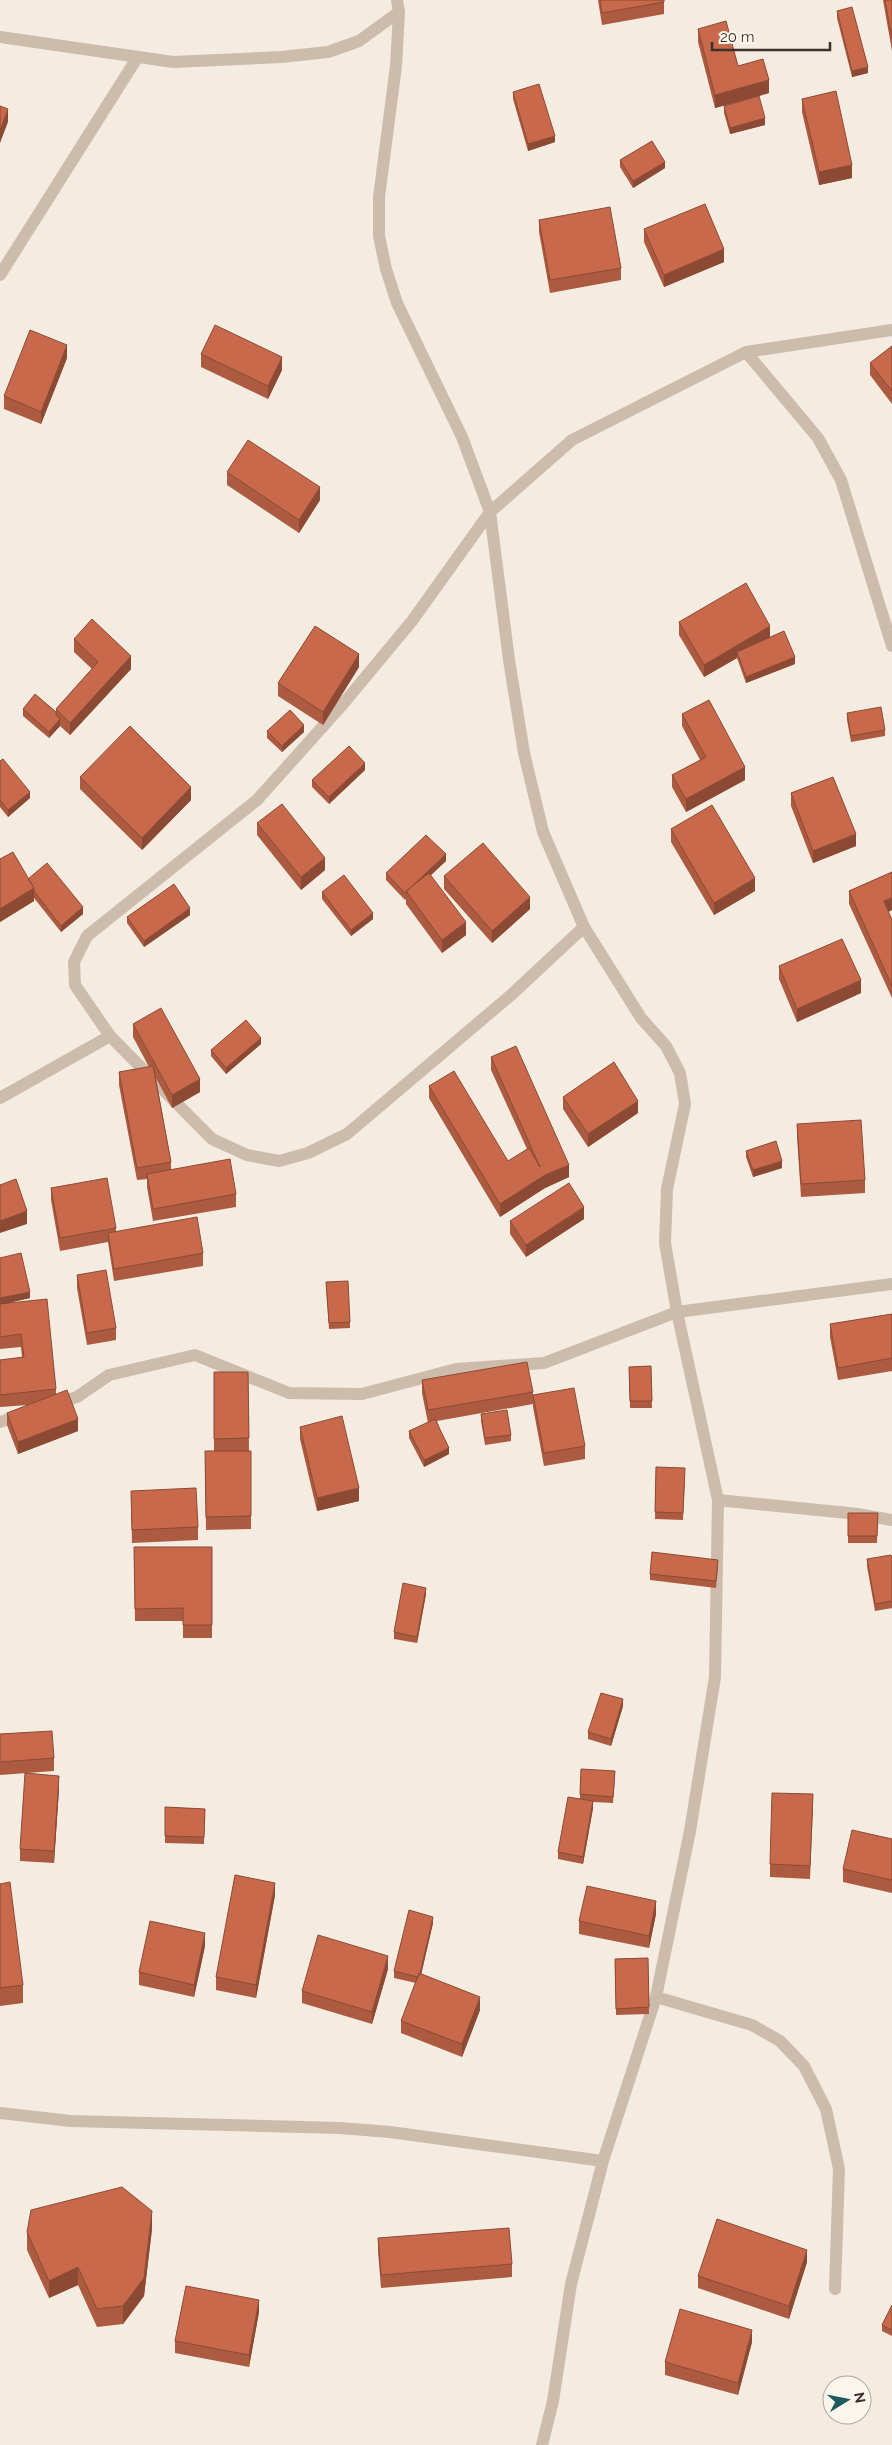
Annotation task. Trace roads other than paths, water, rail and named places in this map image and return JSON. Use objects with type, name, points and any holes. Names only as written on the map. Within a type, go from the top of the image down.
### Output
[{"type":"street","points":[[0,37],[173,62],[281,57],[328,52],[359,41],[398,6]]},
{"type":"street","points":[[398,6],[396,66],[379,198],[380,236],[386,269],[397,303],[462,436],[490,512],[509,660],[524,753],[543,832],[584,927],[641,1018],[666,1046],[680,1073],[685,1104],[667,1189],[665,1243],[677,1312],[718,1500],[715,1677],[690,1832],[656,1997],[603,2161],[571,2284],[553,2401],[542,2445]]},
{"type":"street","points":[[0,274],[137,58]]},
{"type":"street","points":[[584,927],[511,995],[346,1134],[308,1153],[279,1161],[247,1155],[212,1139],[110,1036],[76,986],[74,962],[87,936],[257,800],[343,704],[406,628],[490,512],[572,440],[746,352],[892,330]]},
{"type":"street","points":[[746,352],[818,438],[841,480],[892,646]]},
{"type":"street","points":[[0,1098],[110,1036]]},
{"type":"street","points":[[0,1422],[77,1397],[109,1375],[195,1355],[289,1394],[362,1394],[456,1368],[544,1363],[677,1312],[892,1284]]},
{"type":"street","points":[[718,1500],[858,1514],[892,1520]]},
{"type":"street","points":[[656,1997],[752,2025],[780,2041],[804,2066],[826,2109],[839,2169],[835,2289]]},
{"type":"street","points":[[0,2113],[71,2121],[340,2128],[603,2161]]}]
